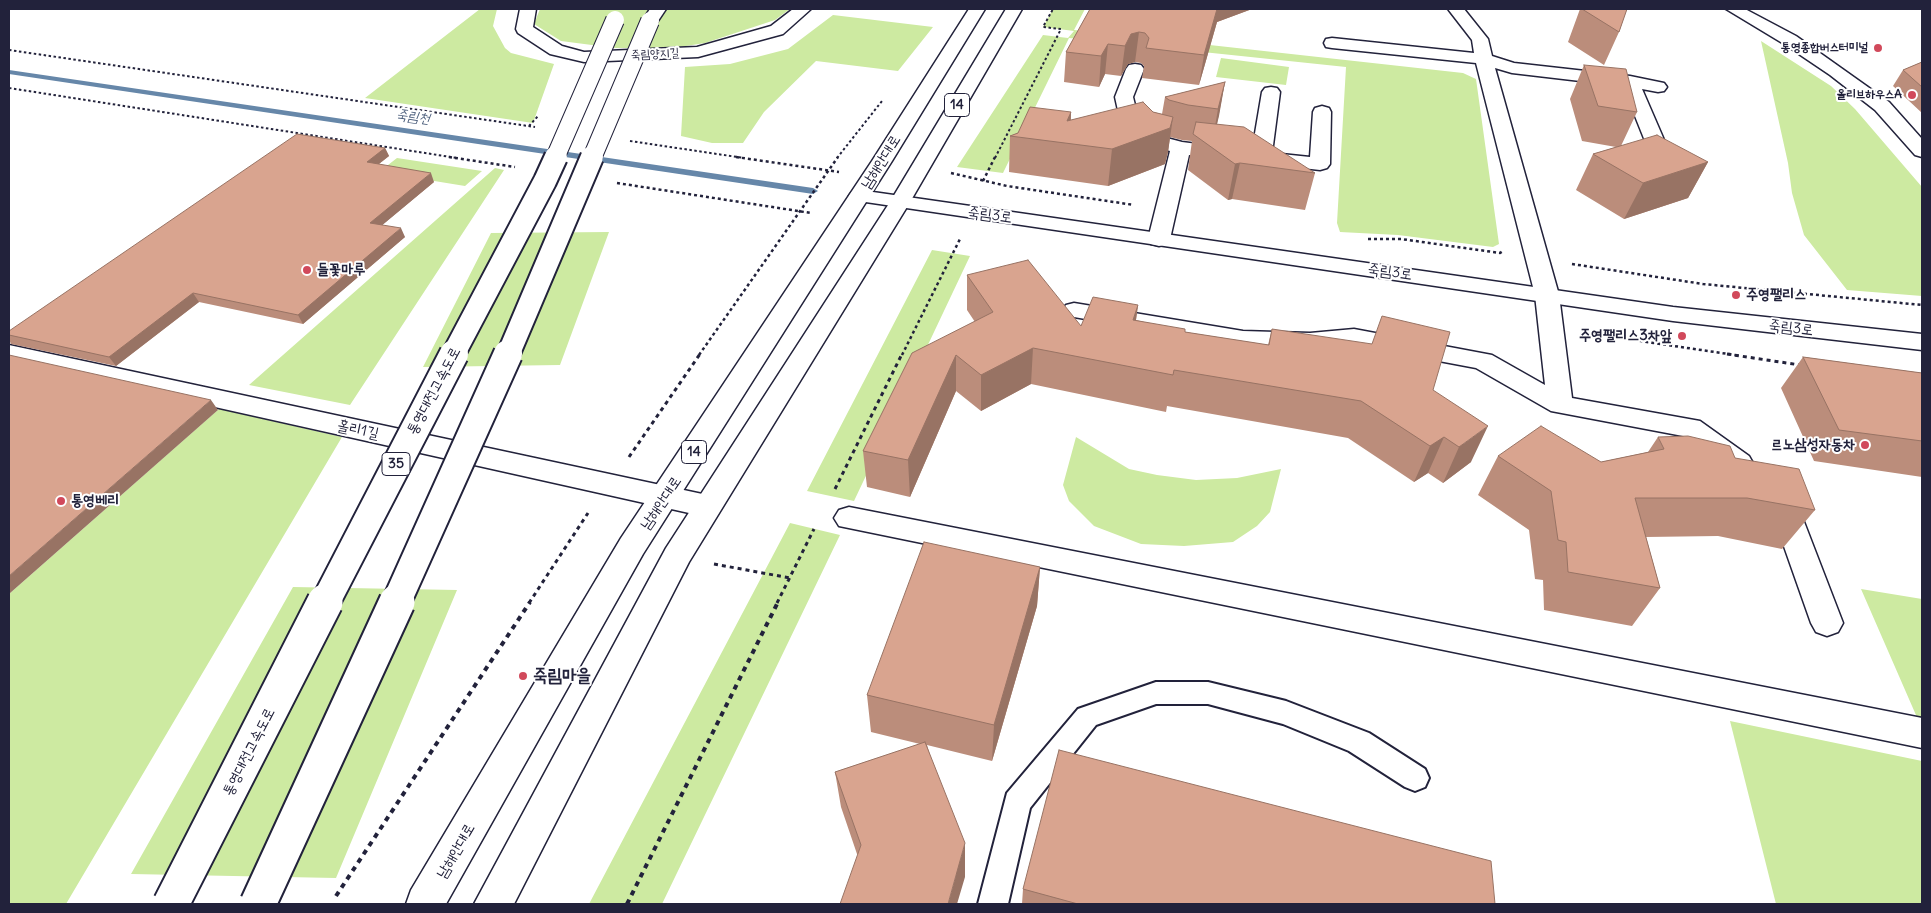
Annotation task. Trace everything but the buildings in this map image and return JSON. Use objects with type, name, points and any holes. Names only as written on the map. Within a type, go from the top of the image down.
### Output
[{"type":"main road","name":"죽림양지길","points":[[528,9],[524,29],[556,50],[584,57],[698,52],[777,30],[803,9]]},
{"type":"main road","name":"남해안대로","points":[[425,904],[632,546],[859,197],[977,9]]},
{"type":"main road","name":"14","points":[[493,904],[677,556],[900,202],[1014,9]]},
{"type":"main road","points":[[1456,9],[1480,39],[1546,295],[1560,405]]},
{"type":"main road","points":[[1734,9],[1790,40],[1836,71],[1882,106],[1922,151]]},
{"type":"main road","name":"통영대전고속도로","points":[[171,904],[404,448],[545,181],[618,15]]},
{"type":"main road","points":[[258,904],[471,440],[654,15]]},
{"type":"main road","points":[[1332,43],[1484,59],[1512,68],[1630,81],[1658,87]]},
{"type":"main road","points":[[1135,69],[1124,97],[1128,115],[1156,141],[1181,148],[1320,164],[1322,112]]},
{"type":"main road","points":[[1630,81],[1661,156]]},
{"type":"main road","points":[[1261,158],[1270,92]]},
{"type":"main road","points":[[1159,239],[1181,148]]},
{"type":"main road","name":"죽림3로","points":[[859,197],[1674,314],[1922,342]]},
{"type":"main road","points":[[1074,310],[1243,339],[1310,341],[1354,337],[1482,361],[1560,405],[1691,428],[1779,493],[1827,623]]},
{"type":"main road","name":"홀리1길","points":[[9,353],[708,506]]},
{"type":"main road","points":[[840,507],[1922,733]]},
{"type":"lane","points":[[993,904],[1017,802],[1087,717],[1156,693],[1208,693],[1286,713],[1359,742],[1414,778]]},
{"type":"path","points":[[983,181],[1061,29],[1043,27],[1053,9]]},
{"type":"path","points":[[9,50],[538,128]]},
{"type":"path","points":[[9,88],[517,168]]},
{"type":"path","points":[[629,456],[828,170],[888,93]]},
{"type":"path","points":[[625,141],[828,170],[859,197]]},
{"type":"path","points":[[950,172],[983,181],[1166,210]]},
{"type":"path","points":[[614,183],[800,212],[859,197]]},
{"type":"path","points":[[840,507],[962,234]]},
{"type":"path","points":[[1361,239],[1401,239],[1500,253],[1506,248]]},
{"type":"path","points":[[1569,262],[1592,269],[1703,284],[1922,305]]},
{"type":"path","points":[[336,896],[590,510]]},
{"type":"path","points":[[627,904],[814,529]]},
{"type":"path","points":[[706,562],[790,578]]},
{"type":"green space","points":[[480,9],[497,9],[493,26],[505,48],[511,53],[554,64],[533,123],[365,98]]},
{"type":"green space","points":[[540,9],[790,9],[775,20],[705,43],[673,48],[615,48],[561,41],[534,24]]},
{"type":"green space","points":[[1053,9],[1085,9],[1074,30],[1463,73],[1476,79],[1499,244],[1493,247],[1398,235],[1340,232],[1337,223],[1346,67],[1069,38],[1003,173],[957,167],[1043,35],[1068,38],[1074,31],[1043,27]]},
{"type":"green space","points":[[833,15],[933,27],[898,71],[816,61],[764,112],[743,143],[712,143],[681,136],[685,67],[730,64],[788,49]]},
{"type":"green space","points":[[1761,41],[1831,86],[1855,109],[1922,187],[1922,296],[1847,290],[1804,235],[1792,193],[1788,163]]},
{"type":"green space","points":[[1221,58],[1289,67],[1286,85],[1216,77]]},
{"type":"green space","points":[[397,158],[482,171],[465,186],[379,172]]},
{"type":"green space","points":[[495,168],[504,170],[350,405],[249,385]]},
{"type":"green space","points":[[609,232],[560,365],[423,367],[491,233]]},
{"type":"green space","points":[[932,250],[970,256],[854,501],[807,491]]},
{"type":"green space","points":[[219,409],[342,437],[66,904],[9,904],[9,594]]},
{"type":"green space","points":[[1076,437],[1129,469],[1157,475],[1196,480],[1237,478],[1281,469],[1270,512],[1257,526],[1233,542],[1184,546],[1141,544],[1094,526],[1069,501],[1063,485]]},
{"type":"green space","points":[[790,523],[840,535],[662,904],[589,904]]},
{"type":"green space","points":[[293,587],[457,590],[336,878],[131,874]]},
{"type":"green space","points":[[1861,589],[1922,599],[1922,723],[1919,722]]},
{"type":"green space","points":[[1730,721],[1922,761],[1922,904],[1776,904]]},
{"type":"waterway","name":"죽림천","points":[[9,72],[813,191]]},
{"type":"place","name":"통영종합버스터미널","points":[[1878,48]]},
{"type":"place","name":"올리브하우스A","points":[[1912,95]]},
{"type":"place","name":"들꽃마루","points":[[307,270]]},
{"type":"place","name":"주영팰리스","points":[[1736,295]]},
{"type":"place","name":"주영팰리스3차앞","points":[[1682,336]]},
{"type":"place","name":"르노삼성자동차","points":[[1865,445]]},
{"type":"place","name":"통영베리","points":[[61,501]]},
{"type":"place","name":"죽림마을","points":[[523,676]]}]
